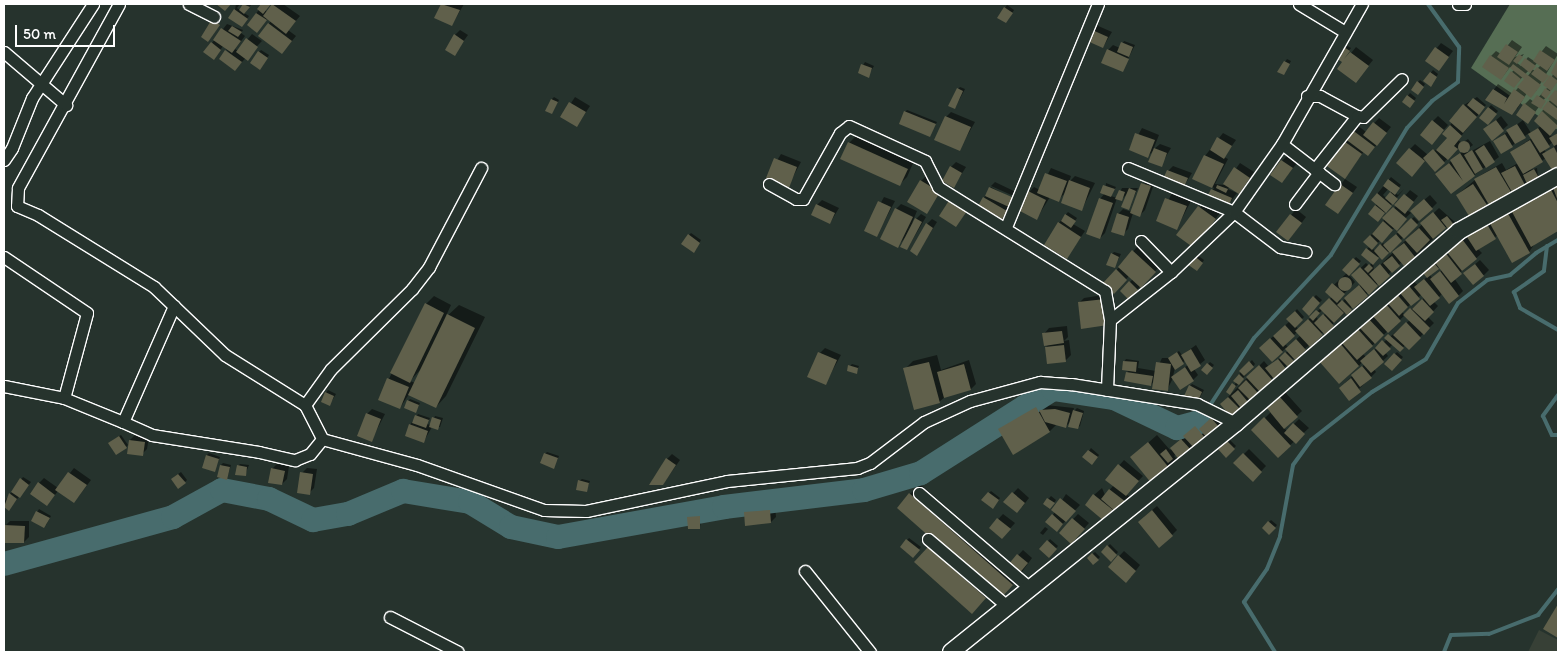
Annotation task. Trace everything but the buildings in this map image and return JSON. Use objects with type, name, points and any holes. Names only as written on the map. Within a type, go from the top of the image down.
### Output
[{"type":"street","points":[[4,160],[12,148],[32,98],[43,84],[92,4]]},
{"type":"street","points":[[119,4],[66,105],[18,188],[17,206],[44,218],[150,284],[225,355],[305,405],[322,439],[417,465],[544,510],[586,511],[727,480],[856,468],[877,458],[924,422],[970,401],[1040,382],[1197,404],[1236,423]]},
{"type":"street","points":[[189,4],[214,17]]},
{"type":"street","points":[[1006,227],[1098,4]]},
{"type":"street","points":[[1299,4],[1345,32]]},
{"type":"street","points":[[1110,320],[1171,272],[1234,212],[1282,144],[1307,96],[1362,4]]},
{"type":"street","points":[[1458,4],[1465,4]]},
{"type":"street","points":[[4,52],[66,105]]},
{"type":"street","points":[[1307,96],[1320,96],[1357,116],[1363,116],[1402,79]]},
{"type":"street","points":[[1295,204],[1317,170],[1357,116]]},
{"type":"street","points":[[769,184],[796,199],[803,199],[840,133],[849,126],[925,161],[938,187],[1099,285],[1108,298],[1110,320],[1107,390]]},
{"type":"street","points":[[1282,144],[1334,184]]},
{"type":"street","points":[[305,405],[312,391],[331,369],[412,289],[429,268],[481,168]]},
{"type":"street","points":[[1128,168],[1234,212],[1280,247],[1306,252]]},
{"type":"street","points":[[951,652],[1236,423],[1459,231],[1558,176]]},
{"type":"street","points":[[1141,242],[1171,272]]},
{"type":"street","points":[[4,256],[87,313],[64,398]]},
{"type":"street","points":[[123,422],[174,306]]},
{"type":"street","points":[[4,386],[64,398],[152,435],[260,452],[295,460],[310,454],[322,439]]},
{"type":"street","points":[[919,493],[1030,588]]},
{"type":"street","points":[[928,539],[1008,606]]},
{"type":"street","points":[[804,571],[870,652]]},
{"type":"street","points":[[390,617],[458,652]]},
{"type":"shaded area","points":[[1539,630],[1558,640],[1558,652],[1528,652]]},
{"type":"green space","points":[[1510,4],[1558,4],[1558,130],[1471,68]]},
{"type":"waterway","points":[[1199,422],[1254,338],[1331,255],[1407,128],[1432,101],[1458,82],[1459,47],[1428,4]]},
{"type":"waterway","points":[[1275,652],[1244,602],[1267,569],[1280,536],[1293,465],[1311,440],[1372,392],[1426,359],[1458,303],[1487,280],[1510,275],[1536,253],[1558,240]]},
{"type":"waterway","points":[[1547,246],[1544,271],[1514,292],[1520,308],[1558,330]]},
{"type":"waterway","points":[[4,564],[173,517],[222,490],[269,499],[313,520],[348,514],[403,491],[470,502],[511,527],[558,537],[724,507],[864,490],[921,473],[1053,389],[1114,398],[1177,428],[1199,422]]},
{"type":"waterway","points":[[1558,395],[1543,416],[1552,435],[1558,435]]},
{"type":"waterway","points":[[1444,652],[1451,635],[1489,634],[1538,615],[1558,589]]}]
